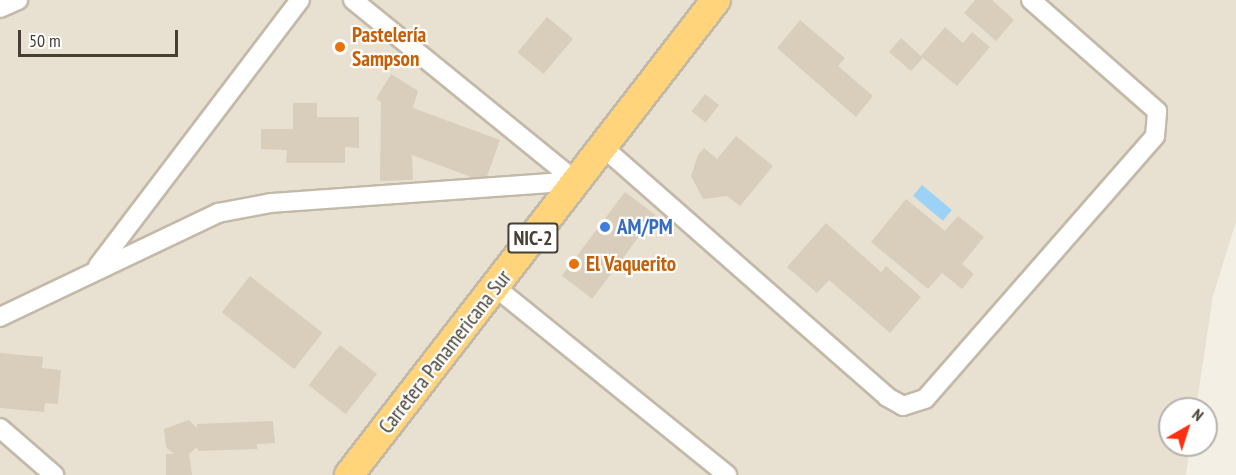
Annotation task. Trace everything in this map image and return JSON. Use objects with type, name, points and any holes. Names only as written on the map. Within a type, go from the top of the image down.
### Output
[{"type":"highway","name":"Carretera Panamericana Sur","points":[[349,475],[604,148],[716,0]]},
{"type":"street","points":[[0,8],[18,0]]},
{"type":"street","points":[[95,270],[300,0]]},
{"type":"street","points":[[353,0],[576,181]]},
{"type":"street","points":[[604,148],[887,398],[903,406],[925,399],[1155,136],[1157,111],[1031,0]]},
{"type":"street","points":[[0,316],[218,213],[271,203],[576,181]]},
{"type":"street","points":[[495,287],[727,475]]},
{"type":"street","points":[[0,428],[54,475]]},
{"type":"shaded area","points":[[0,0],[1236,0],[1236,222],[1213,296],[1198,397],[1158,397],[1158,457],[1188,457],[1186,475],[0,475]]},
{"type":"water","points":[[922,185],[952,210],[943,221],[913,196]]},
{"type":"building","points":[[975,0],[992,0],[1014,20],[996,41],[964,13]]},
{"type":"building","points":[[547,17],[573,39],[543,74],[517,52]]},
{"type":"building","points":[[800,20],[845,58],[838,66],[873,96],[856,117],[777,48]]},
{"type":"building","points":[[945,27],[963,43],[972,32],[990,47],[957,86],[923,58],[911,71],[889,52],[901,38],[921,56]]},
{"type":"building","points":[[391,74],[418,91],[411,114],[413,108],[500,140],[485,182],[412,155],[413,180],[380,181],[381,102],[376,99]]},
{"type":"building","points":[[705,94],[719,105],[706,122],[691,111]]},
{"type":"building","points":[[293,103],[317,103],[317,117],[359,117],[359,148],[345,147],[345,163],[286,163],[287,150],[261,149],[261,129],[293,129]]},
{"type":"building","points":[[736,136],[773,166],[740,206],[727,196],[703,199],[691,176],[698,155],[704,148],[717,159]]},
{"type":"building","points":[[625,192],[655,215],[592,299],[562,276]]},
{"type":"building","points":[[906,199],[945,231],[958,216],[984,237],[962,264],[974,274],[962,289],[942,273],[928,289],[871,242]]},
{"type":"building","points":[[826,223],[881,272],[886,266],[921,297],[890,333],[829,280],[817,293],[787,267]]},
{"type":"building","points":[[250,276],[322,333],[294,369],[222,312]]},
{"type":"building","points":[[340,345],[377,374],[346,414],[309,385]]},
{"type":"building","points":[[0,353],[43,357],[42,368],[61,370],[58,404],[45,403],[44,412],[0,408]]},
{"type":"building","points":[[189,420],[197,428],[197,424],[273,421],[275,443],[257,444],[257,449],[198,451],[197,447],[189,454],[192,475],[166,475],[166,454],[174,454],[166,447],[164,429]]},
{"type":"place","name":"Pastelería Sampson","points":[[340,47]]},
{"type":"place","name":"AM/PM","points":[[605,227]]},
{"type":"place","name":"El Vaquerito","points":[[574,264]]}]
